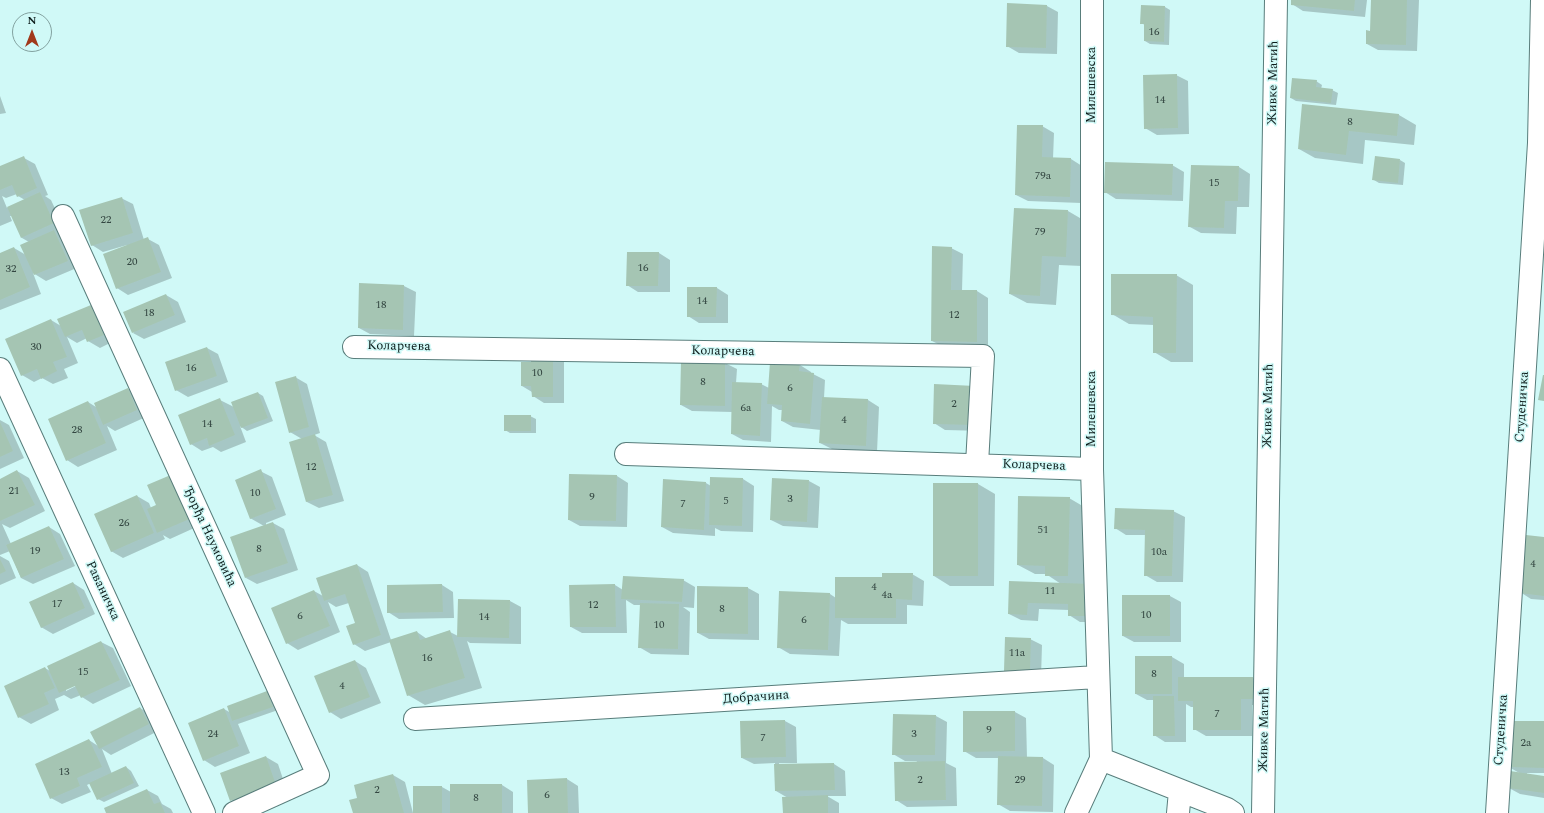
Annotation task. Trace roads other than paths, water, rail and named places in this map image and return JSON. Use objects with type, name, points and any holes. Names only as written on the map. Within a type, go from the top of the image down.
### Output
[{"type":"street","name":"Милешевска","points":[[1076,813],[1100,759],[1092,469],[1092,0]]},
{"type":"street","name":"Живке Матић","points":[[1263,813],[1276,0]]},
{"type":"street","name":"Студеничка","points":[[1497,813],[1539,142],[1542,0]]},
{"type":"street","name":"Ђорђа Наумовића","points":[[63,216],[318,775],[234,813]]},
{"type":"street","name":"Коларчева","points":[[354,347],[983,356],[977,464]]},
{"type":"street","name":"Раваничка","points":[[0,369],[204,813]]},
{"type":"street","name":"Коларчева","points":[[626,454],[977,464],[1092,469]]},
{"type":"street","name":"Добрачина","points":[[415,719],[1097,677]]},
{"type":"street","points":[[1100,759],[1227,809],[1233,813]]},
{"type":"street","points":[[1178,813],[1180,790]]}]
